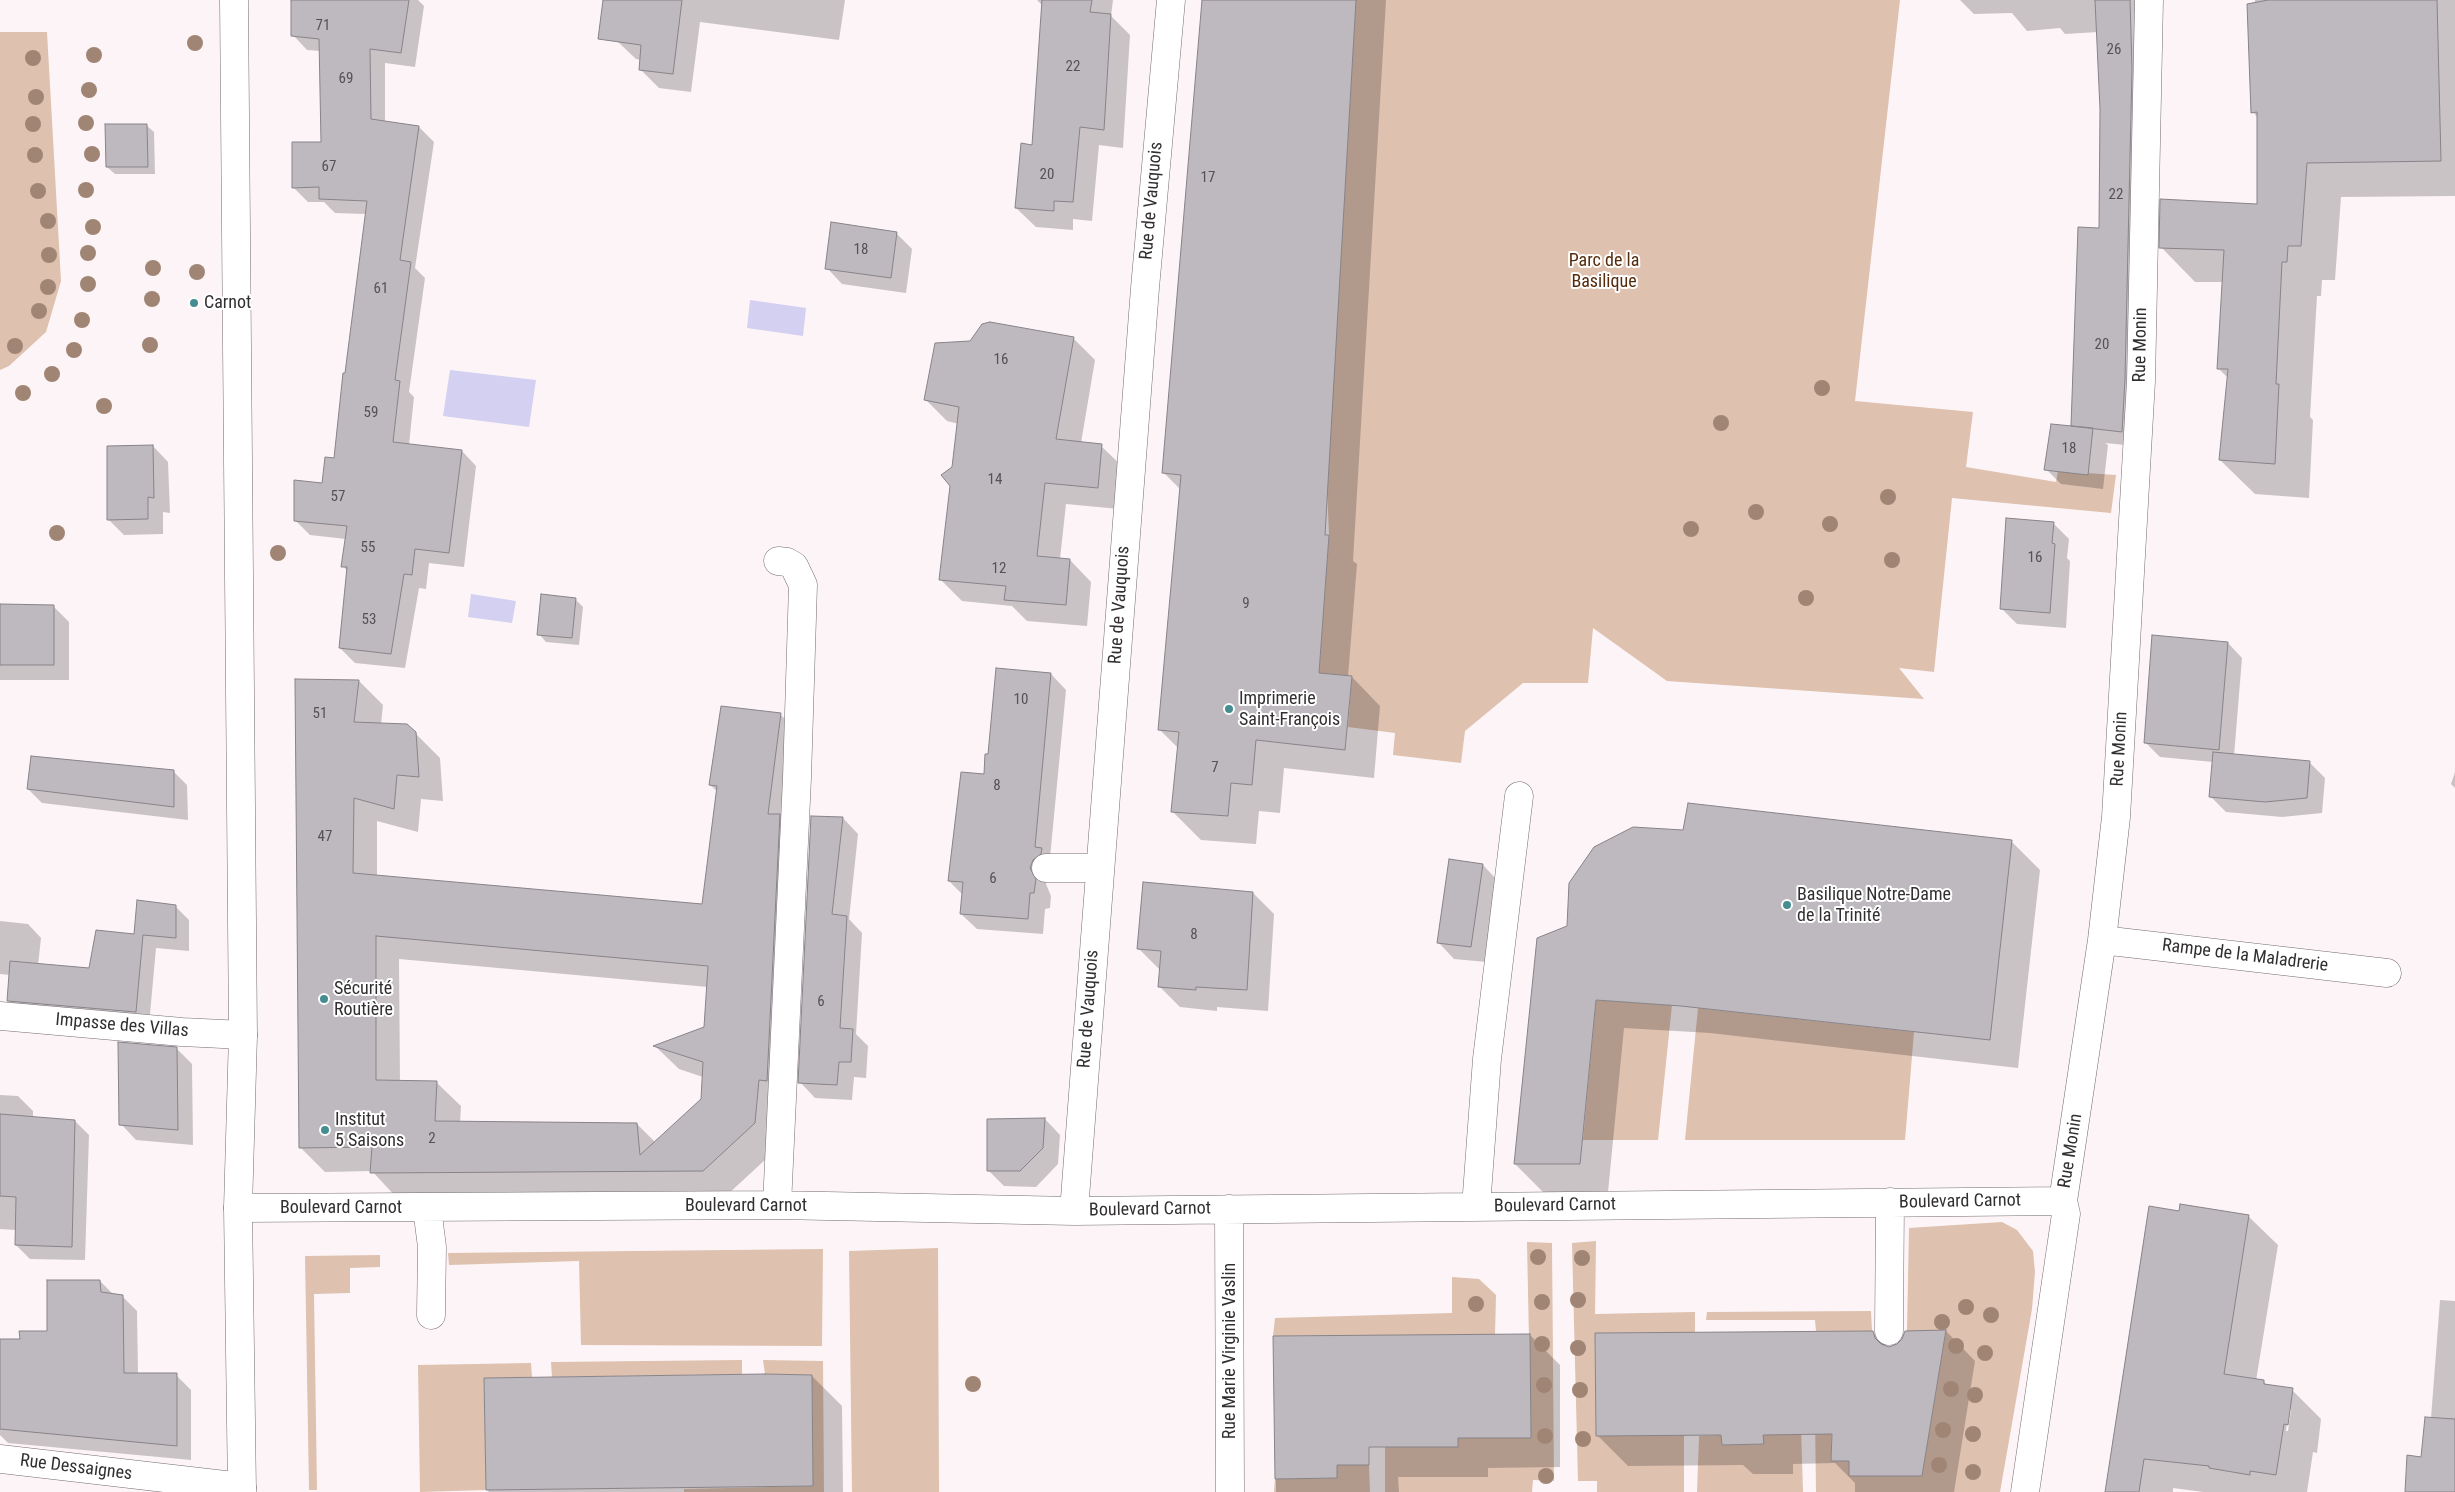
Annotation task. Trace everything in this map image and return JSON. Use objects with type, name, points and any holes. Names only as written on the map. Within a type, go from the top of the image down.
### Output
[{"type":"street","points":[[234,0],[243,1035],[238,1208],[242,1490]]},
{"type":"street","name":"Rue de Vauquois","points":[[1074,1211],[1144,288],[1171,0]]},
{"type":"street","name":"Rue Monin","points":[[2026,1492],[2066,1214],[2064,1201],[2102,940],[2116,817],[2141,380],[2149,0]]},
{"type":"street","points":[[777,1205],[797,778],[803,585],[794,566],[787,562],[778,561]]},
{"type":"street","points":[[1476,1207],[1487,1059],[1519,796]]},
{"type":"street","points":[[1046,868],[1100,868]]},
{"type":"street","name":"Rampe de la Maladrerie","points":[[2102,940],[2387,973]]},
{"type":"street","name":"Impasse des Villas","points":[[0,1016],[182,1032],[243,1035]]},
{"type":"street","name":"Boulevard Carnot","points":[[238,1208],[777,1205],[1074,1211],[2064,1201]]},
{"type":"street","points":[[1889,1331],[1890,1202]]},
{"type":"street","points":[[427,1208],[432,1247],[431,1315]]},
{"type":"street","name":"Rue Marie Virginie Vaslin","points":[[1229,1209],[1230,1492]]},
{"type":"street","name":"Rue Dessaignes","points":[[0,1460],[242,1490]]},
{"type":"green space","name":"Parc de la Basilique","points":[[1356,0],[1900,0],[1855,401],[1973,412],[1966,467],[2056,482],[2058,471],[2116,475],[2111,513],[1952,498],[1934,672],[1899,668],[1924,699],[1667,681],[1593,628],[1588,683],[1523,683],[1465,731],[1461,763],[1393,755],[1395,733],[1348,727],[1352,676],[1319,673],[1329,535],[1327,486]]},
{"type":"green space","points":[[0,32],[47,32],[61,281],[46,332],[9,366],[0,370]]},
{"type":"green space","points":[[1596,1000],[1672,1005],[1658,1140],[1583,1140]]},
{"type":"green space","points":[[1698,1008],[1914,1032],[1905,1140],[1685,1140]]},
{"type":"green space","points":[[2002,1222],[2017,1230],[2033,1251],[2035,1272],[2032,1309],[2000,1492],[1816,1492],[1815,1417],[1832,1417],[1831,1461],[1849,1461],[1849,1476],[1922,1475],[1946,1331],[1907,1331],[1909,1228]]},
{"type":"green space","points":[[1596,1241],[1595,1314],[1695,1312],[1695,1332],[1595,1333],[1596,1436],[1684,1435],[1684,1492],[1597,1492],[1597,1481],[1578,1481],[1572,1243]]},
{"type":"green space","points":[[1527,1242],[1552,1243],[1554,1481],[1533,1480],[1532,1492],[1385,1492],[1385,1438],[1415,1447],[1458,1447],[1458,1438],[1531,1438]]},
{"type":"green space","points":[[938,1248],[939,1492],[852,1492],[849,1251]]},
{"type":"green space","points":[[823,1249],[822,1346],[581,1345],[579,1261],[449,1265],[448,1253]]},
{"type":"green space","points":[[380,1255],[380,1267],[350,1268],[350,1293],[314,1294],[317,1490],[309,1490],[305,1256]]},
{"type":"green space","points":[[1452,1277],[1479,1279],[1496,1295],[1495,1335],[1273,1336],[1275,1318],[1452,1313]]},
{"type":"green space","points":[[1871,1311],[1872,1331],[1816,1331],[1815,1320],[1706,1320],[1707,1312]]},
{"type":"green space","points":[[742,1360],[742,1374],[552,1377],[551,1362]]},
{"type":"green space","points":[[763,1360],[823,1361],[824,1492],[684,1492],[684,1489],[813,1486],[812,1375],[765,1374]]},
{"type":"green space","points":[[531,1363],[532,1377],[484,1378],[486,1490],[420,1492],[418,1365]]},
{"type":"green space","points":[[1801,1426],[1803,1492],[1697,1492],[1699,1436],[1721,1435],[1722,1445],[1763,1444],[1763,1435]]},
{"type":"green space","points":[[1337,1465],[1369,1465],[1370,1492],[1274,1492],[1275,1479],[1337,1478]]},
{"type":"shaded area","points":[[750,300],[806,308],[803,336],[747,328]]},
{"type":"shaded area","points":[[450,370],[536,380],[529,427],[443,416]]},
{"type":"shaded area","points":[[471,594],[516,601],[512,623],[468,617]]},
{"type":"building","points":[[291,0],[409,0],[401,53],[370,49],[371,119],[419,126],[400,260],[411,262],[395,380],[400,381],[393,442],[462,450],[449,553],[415,549],[412,575],[404,574],[391,654],[339,648],[347,567],[341,567],[347,526],[294,521],[294,480],[322,483],[325,457],[334,458],[343,373],[345,373],[367,201],[319,199],[319,187],[292,188],[292,142],[321,142],[319,39],[291,36]]},
{"type":"building","points":[[603,0],[682,0],[673,74],[639,70],[641,45],[598,39]]},
{"type":"building","points":[[1042,0],[1092,0],[1090,12],[1111,14],[1104,130],[1080,127],[1073,202],[1054,201],[1054,211],[1015,208],[1021,143],[1032,145]]},
{"type":"building","points":[[1202,0],[1356,0],[1325,535],[1329,535],[1319,673],[1352,676],[1345,750],[1256,740],[1252,785],[1231,783],[1228,816],[1171,812],[1179,732],[1158,730],[1181,475],[1162,473]]},
{"type":"building","points":[[2095,0],[2130,0],[2132,69],[2125,379],[2122,432],[2071,426],[2078,227],[2099,228],[2100,109]]},
{"type":"building","points":[[2268,0],[2437,0],[2441,161],[2307,163],[2301,246],[2288,246],[2287,262],[2282,262],[2276,384],[2279,384],[2275,464],[2219,460],[2228,369],[2217,369],[2224,250],[2159,248],[2160,199],[2257,204],[2257,112],[2251,113],[2247,4]]},
{"type":"building","points":[[105,124],[147,124],[148,167],[106,167]]},
{"type":"building","points":[[831,222],[897,232],[891,278],[825,269]]},
{"type":"building","points":[[990,322],[1074,337],[1056,439],[1102,444],[1098,488],[1045,483],[1037,556],[1070,559],[1066,605],[1004,600],[1006,586],[939,580],[950,486],[941,475],[952,467],[959,407],[924,400],[935,343],[970,341],[982,324]]},
{"type":"building","points":[[2051,424],[2093,428],[2088,475],[2044,470]]},
{"type":"building","points":[[153,445],[154,498],[148,497],[148,519],[107,520],[107,446]]},
{"type":"building","points":[[2006,518],[2054,522],[2052,543],[2055,544],[2050,613],[2000,609]]},
{"type":"building","points":[[541,594],[576,598],[572,638],[537,635]]},
{"type":"building","points":[[0,604],[54,605],[54,665],[0,665]]},
{"type":"building","points":[[2152,635],[2228,642],[2219,750],[2144,743]]},
{"type":"building","points":[[996,668],[1051,673],[1035,847],[1042,848],[1041,854],[1033,860],[1030,868],[1036,879],[1034,893],[1030,893],[1028,919],[960,914],[963,882],[948,881],[961,772],[984,774],[985,754],[988,754]]},
{"type":"building","points":[[295,679],[359,680],[354,722],[407,724],[416,732],[419,777],[397,775],[394,809],[354,798],[353,873],[702,904],[717,786],[709,785],[721,706],[781,713],[768,814],[780,814],[767,1081],[759,1080],[755,1123],[703,1171],[370,1173],[372,1147],[299,1148]],"holes":[[[376,936],[708,966],[704,1027],[653,1046],[703,1062],[701,1099],[640,1155],[637,1123],[435,1121],[437,1081],[376,1080]]]},
{"type":"building","points":[[2213,752],[2310,761],[2307,798],[2265,802],[2209,797]]},
{"type":"building","points":[[31,756],[174,770],[174,807],[27,789]]},
{"type":"building","name":"Basilique Notre-Dame de la Trinité","points":[[1688,803],[2012,840],[1990,1040],[1681,1006],[1596,1000],[1580,1164],[1514,1164],[1537,938],[1567,926],[1569,883],[1594,847],[1633,827],[1683,830]]},
{"type":"building","points":[[811,816],[843,817],[832,914],[847,916],[840,1028],[853,1029],[851,1062],[839,1062],[837,1085],[798,1083]]},
{"type":"building","points":[[1449,859],[1483,864],[1471,947],[1437,943]]},
{"type":"building","points":[[1143,882],[1253,892],[1247,990],[1196,987],[1196,990],[1158,987],[1161,951],[1137,949]]},
{"type":"building","points":[[137,900],[176,905],[176,938],[143,935],[136,1012],[7,1001],[10,961],[89,968],[96,930],[134,934]]},
{"type":"building","points":[[118,1042],[177,1047],[178,1130],[119,1125]]},
{"type":"building","points":[[0,1114],[75,1120],[72,1247],[15,1245],[16,1197],[0,1196]]},
{"type":"building","points":[[1045,1118],[1043,1148],[1020,1171],[987,1171],[987,1119]]},
{"type":"building","points":[[2180,1204],[2249,1215],[2224,1374],[2264,1380],[2264,1384],[2293,1388],[2288,1425],[2284,1424],[2276,1475],[2250,1471],[2250,1475],[2209,1468],[2209,1466],[2144,1459],[2139,1492],[2105,1492],[2149,1206],[2179,1211]]},
{"type":"building","points":[[47,1280],[100,1280],[101,1292],[123,1295],[124,1373],[177,1373],[177,1446],[0,1429],[0,1339],[20,1339],[19,1331],[47,1331]]},
{"type":"building","points":[[1946,1330],[1922,1476],[1849,1476],[1849,1461],[1831,1461],[1832,1434],[1763,1435],[1764,1444],[1722,1445],[1721,1435],[1596,1436],[1595,1333],[1873,1331],[1875,1338],[1881,1344],[1889,1347],[1897,1344],[1902,1339],[1905,1331]]},
{"type":"building","points":[[1530,1334],[1531,1438],[1458,1438],[1458,1447],[1369,1447],[1369,1465],[1337,1465],[1337,1478],[1275,1479],[1273,1336]]},
{"type":"building","points":[[812,1375],[813,1486],[486,1490],[484,1378]]},
{"type":"building","points":[[2425,1417],[2455,1419],[2455,1492],[2405,1492],[2407,1455],[2421,1457]]},
{"type":"place","name":"Carnot","points":[[194,303]]},
{"type":"place","name":"Imprimerie Saint-François","points":[[1229,709]]},
{"type":"place","name":"Basilique Notre-Dame de la Trinité","points":[[1787,905]]},
{"type":"place","name":"Sécurité Routière","points":[[324,999]]},
{"type":"place","name":"Institut 5 Saisons","points":[[325,1130]]}]
